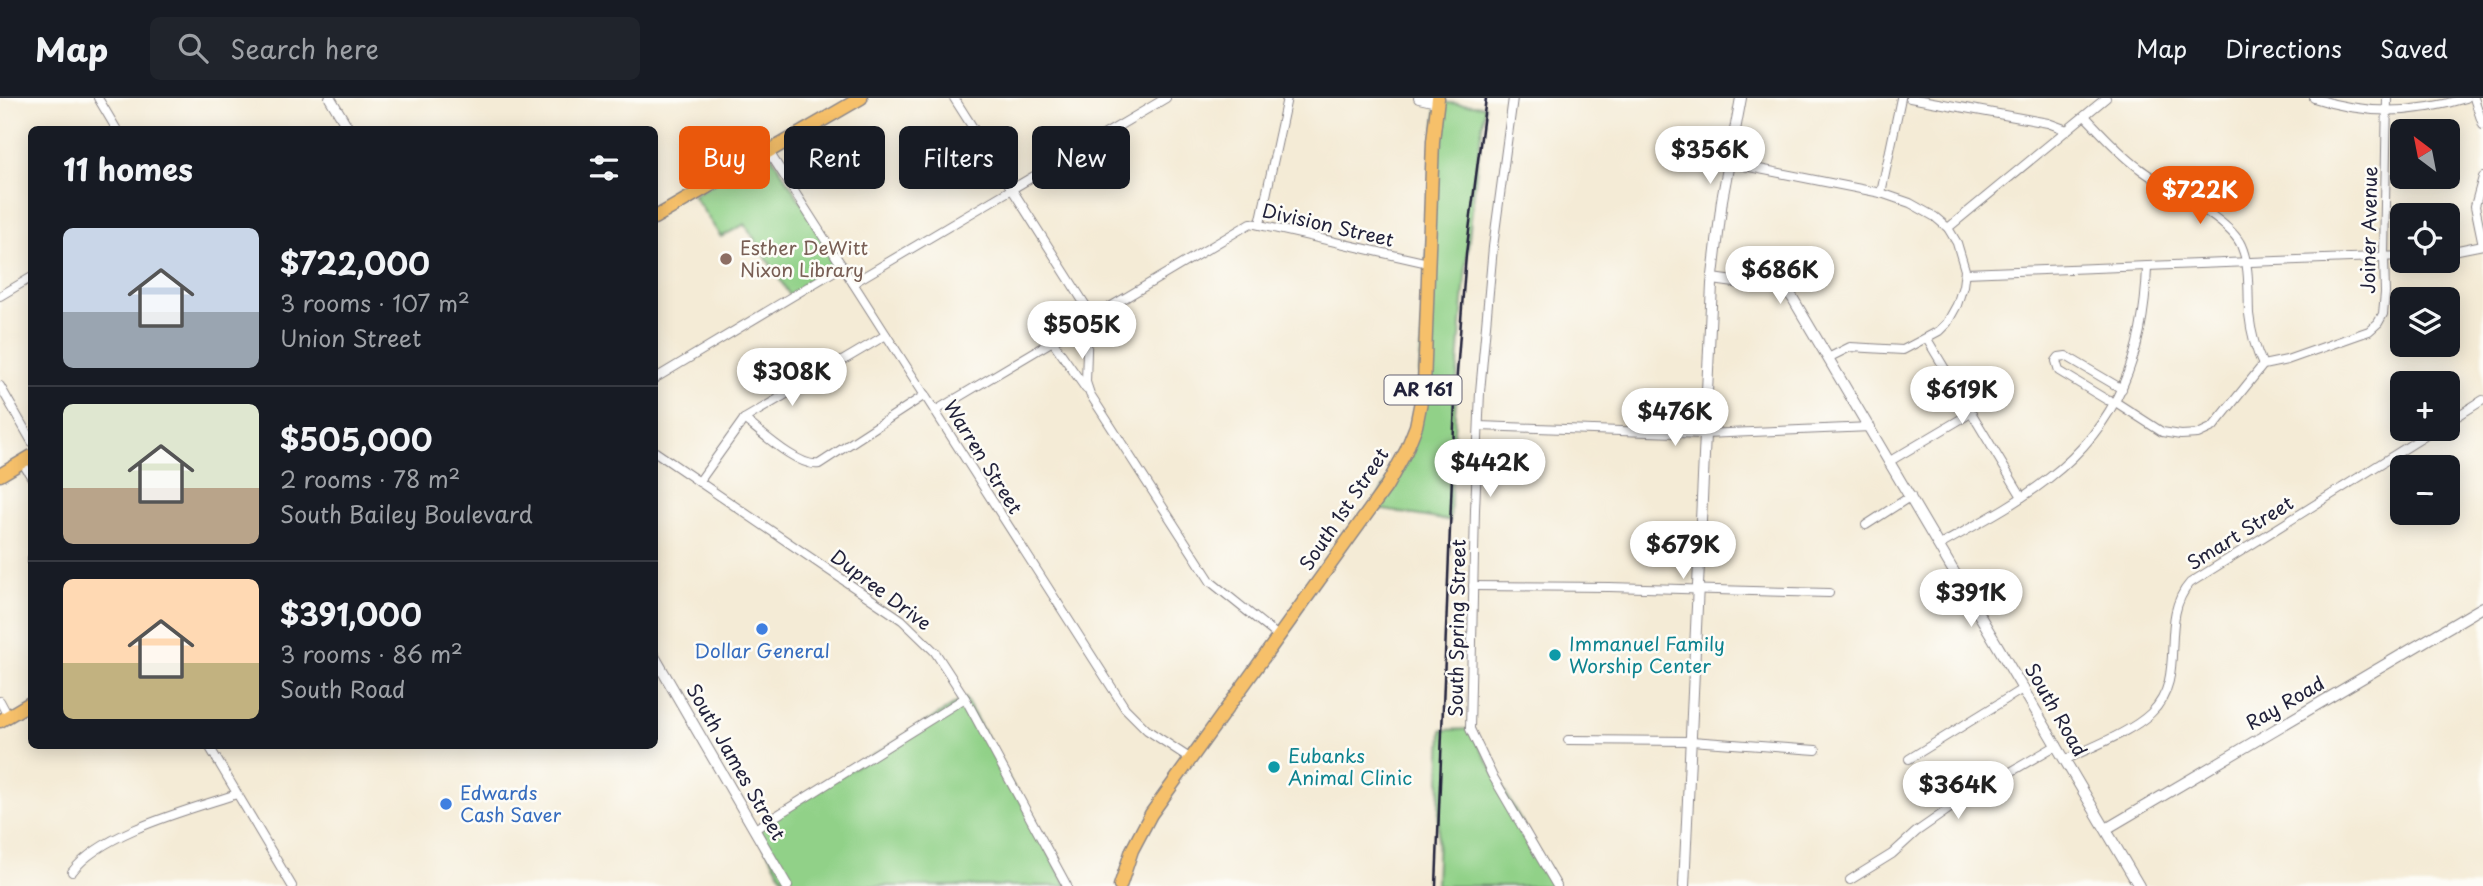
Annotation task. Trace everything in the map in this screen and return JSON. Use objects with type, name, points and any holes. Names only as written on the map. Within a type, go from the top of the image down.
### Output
[{"type":"main road","points":[[770,151],[861,98]]},
{"type":"main road","name":"South 1st Street","points":[[1120,886],[1132,850],[1151,814],[1386,487],[1411,439],[1424,386],[1433,141],[1437,100]]},
{"type":"main road","points":[[658,216],[705,189]]},
{"type":"main road","points":[[0,475],[27,459]]},
{"type":"main road","points":[[4,718],[28,704]]},
{"type":"street","points":[[98,98],[115,126]]},
{"type":"street","points":[[954,98],[1091,319],[1086,382],[1090,394]]},
{"type":"street","points":[[853,283],[1166,98]]},
{"type":"street","points":[[1260,224],[1287,98]]},
{"type":"street","points":[[1419,98],[1437,100]]},
{"type":"street","name":"South Spring Street","points":[[1513,98],[1487,302],[1479,426],[1470,730],[1497,783],[1557,886]]},
{"type":"street","points":[[1684,886],[1713,279],[1741,98]]},
{"type":"street","points":[[1881,193],[1901,98]]},
{"type":"street","points":[[1910,98],[2048,123],[2067,130]]},
{"type":"street","points":[[1948,228],[2106,98]]},
{"type":"street","points":[[2314,98],[2346,107],[2387,111],[2430,107],[2466,98]]},
{"type":"street","name":"Joiner Avenue","points":[[2263,365],[2287,360],[2373,328],[2383,314],[2387,98]]},
{"type":"street","points":[[2474,98],[2483,125]]},
{"type":"street","points":[[334,99],[347,126]]},
{"type":"street","points":[[2085,116],[2138,167],[2222,221],[2233,231],[2242,246],[2252,335],[2263,365],[2223,417],[2206,432],[2171,435],[2059,371],[2056,361],[2059,357],[2066,356],[2122,389]]},
{"type":"street","name":"Warren Street","points":[[770,154],[1125,708],[1147,730],[1191,759]]},
{"type":"street","points":[[1729,163],[1881,193],[1920,208],[1948,228],[1963,257],[1965,274],[1957,305],[1947,323],[1927,339],[1897,351],[1850,347],[1830,357]]},
{"type":"street","points":[[2460,250],[2483,245],[2475,202],[2483,177]]},
{"type":"street","name":"Division Street","points":[[935,411],[1251,223],[1428,263]]},
{"type":"street","points":[[1965,274],[2390,257]]},
{"type":"street","points":[[658,377],[843,266]]},
{"type":"street","points":[[1940,545],[2022,497],[2068,462],[2088,440],[2122,389],[2137,351],[2143,321],[2147,268]]},
{"type":"street","points":[[0,296],[28,279]]},
{"type":"street","name":"South Road","points":[[1713,279],[1787,291],[1830,357],[2139,886]]},
{"type":"street","points":[[699,482],[744,419],[886,335]]},
{"type":"street","points":[[1927,339],[2022,497]]},
{"type":"street","points":[[1053,342],[1090,394],[1217,590],[1278,636]]},
{"type":"street","points":[[0,386],[28,435]]},
{"type":"street","points":[[744,419],[793,456],[814,465],[925,396]]},
{"type":"street","points":[[2460,414],[2483,400]]},
{"type":"street","points":[[1890,461],[1971,413]]},
{"type":"street","points":[[1479,426],[1704,434],[1871,427]]},
{"type":"street","name":"Smart Street","points":[[2065,760],[2140,721],[2160,703],[2172,673],[2175,611],[2183,591],[2190,583],[2418,441]]},
{"type":"street","name":"Dupree Drive","points":[[658,454],[902,620],[935,652],[965,698],[1067,886]]},
{"type":"street","points":[[1866,525],[1911,496]]},
{"type":"street","points":[[1473,586],[1829,593]]},
{"type":"street","name":"Ray Road","points":[[2106,828],[2483,607]]},
{"type":"street","name":"South James Street","points":[[658,663],[787,886]]},
{"type":"street","points":[[1909,758],[2024,688]]},
{"type":"street","points":[[754,829],[965,698]]},
{"type":"street","points":[[0,701],[4,718]]},
{"type":"street","points":[[1568,740],[1691,741],[1816,750]]},
{"type":"street","points":[[1850,880],[1892,853],[1916,832],[1959,802],[2057,745]]},
{"type":"street","points":[[211,749],[292,886]]},
{"type":"street","points":[[72,872],[79,862],[125,834],[165,816],[237,794]]},
{"type":"green space","points":[[1437,102],[1485,106],[1462,313],[1450,521],[1372,508],[1416,427]]},
{"type":"green space","points":[[770,154],[784,175],[784,189],[793,189],[842,265],[790,296],[745,224],[721,237],[693,195],[704,189],[770,189]]},
{"type":"green space","points":[[965,698],[1067,886],[787,886],[755,829]]},
{"type":"green space","points":[[1470,729],[1557,886],[1436,886],[1442,730]]},
{"type":"railway","points":[[1436,886],[1455,400],[1466,254],[1486,98]]},
{"type":"place","name":"Esther DeWitt Nixon Library","points":[[726,259]]},
{"type":"place","name":"Dollar General","points":[[762,629]]},
{"type":"place","name":"Immanuel Family Worship Center","points":[[1555,655]]},
{"type":"place","name":"Eubanks Animal Clinic","points":[[1274,767]]},
{"type":"place","name":"Edwards Cash Saver","points":[[446,804]]}]
